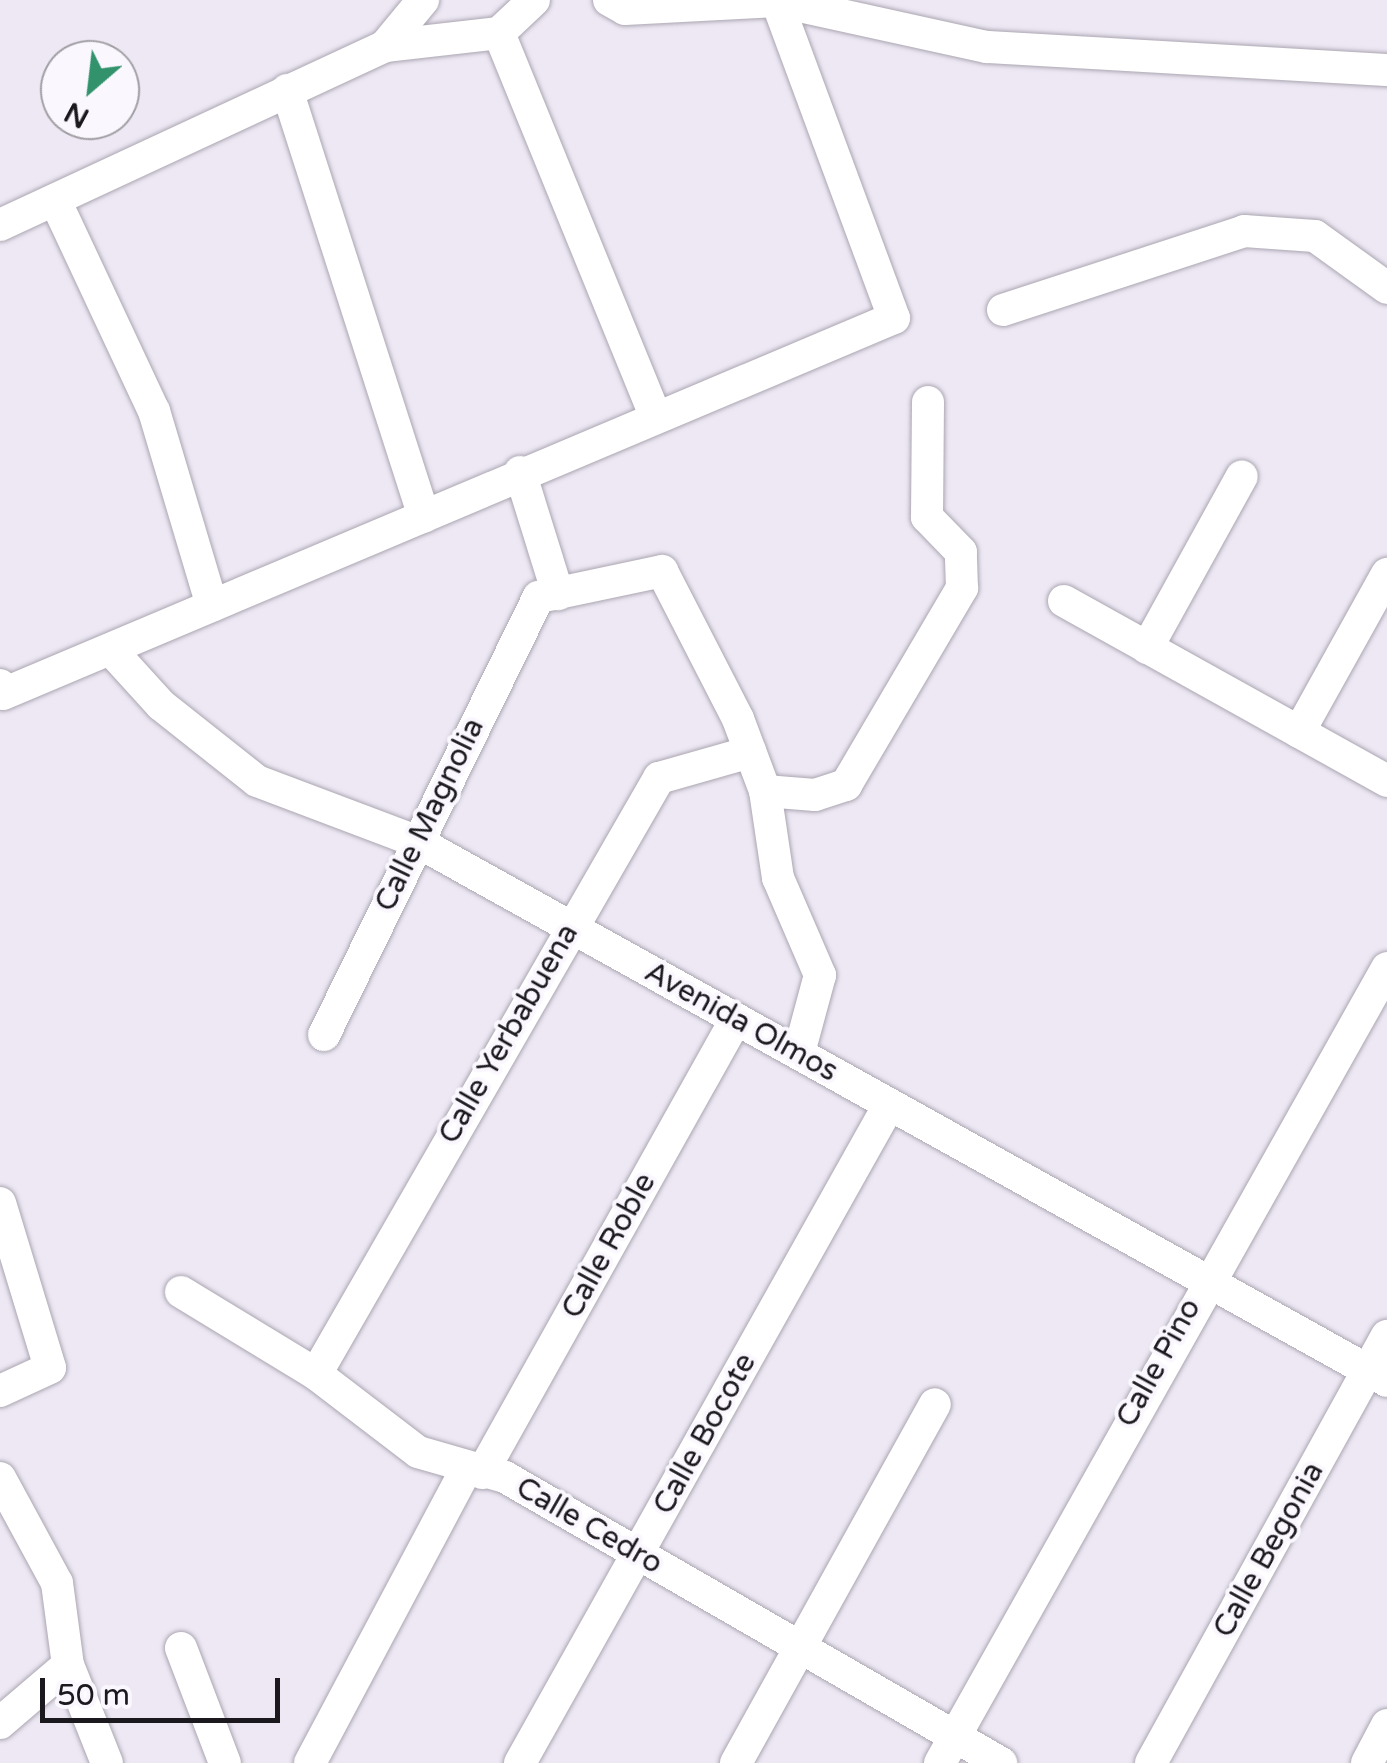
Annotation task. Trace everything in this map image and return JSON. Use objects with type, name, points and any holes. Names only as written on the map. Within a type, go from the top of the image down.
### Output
[{"type":"street","points":[[385,46],[423,0]]},
{"type":"street","points":[[0,225],[385,46],[498,33],[534,0]]},
{"type":"street","points":[[608,0],[624,9],[777,1],[987,47],[1387,70]]},
{"type":"street","points":[[0,685],[4,694],[424,516],[654,412],[894,318],[777,1]]},
{"type":"street","points":[[498,33],[654,412]]},
{"type":"street","points":[[287,90],[424,516]]},
{"type":"street","points":[[56,200],[154,412],[212,606]]},
{"type":"street","points":[[1003,310],[1244,231],[1314,236],[1387,288]]},
{"type":"street","points":[[764,791],[815,794],[846,785],[962,588],[961,552],[927,518],[928,402]]},
{"type":"street","points":[[520,472],[549,596],[662,571],[750,752],[764,791],[778,878],[820,975],[799,1053]]},
{"type":"street","points":[[1147,648],[1242,476]]},
{"type":"street","points":[[1299,732],[1387,574]]},
{"type":"street","name":"Calle Magnolia","points":[[324,1035],[416,840],[549,596]]},
{"type":"street","points":[[1064,601],[1387,781]]},
{"type":"street","name":"Avenida Olmos","points":[[110,650],[160,705],[257,782],[416,840],[1378,1376]]},
{"type":"street","name":"Calle Yerbabuena","points":[[316,1374],[660,778],[750,752]]},
{"type":"street","name":"Calle Pino","points":[[947,1750],[1204,1281],[1387,968]]},
{"type":"street","name":"Calle Roble","points":[[310,1763],[736,1018]]},
{"type":"street","name":"Calle Bocote","points":[[520,1763],[889,1105]]},
{"type":"street","points":[[0,1203],[50,1368],[0,1391]]},
{"type":"street","name":"Calle Cedro","points":[[181,1292],[316,1374],[418,1452],[474,1471],[638,1554],[799,1648],[947,1750],[1001,1763]]},
{"type":"street","name":"Calle Begonia","points":[[1151,1763],[1378,1376],[1387,1336]]},
{"type":"street","points":[[736,1763],[935,1404]]},
{"type":"street","points":[[0,1478],[58,1583],[68,1665],[108,1763]]},
{"type":"street","points":[[181,1648],[225,1763]]},
{"type":"street","points":[[0,1723],[68,1665]]},
{"type":"street","points":[[1366,1763],[1387,1725]]}]
